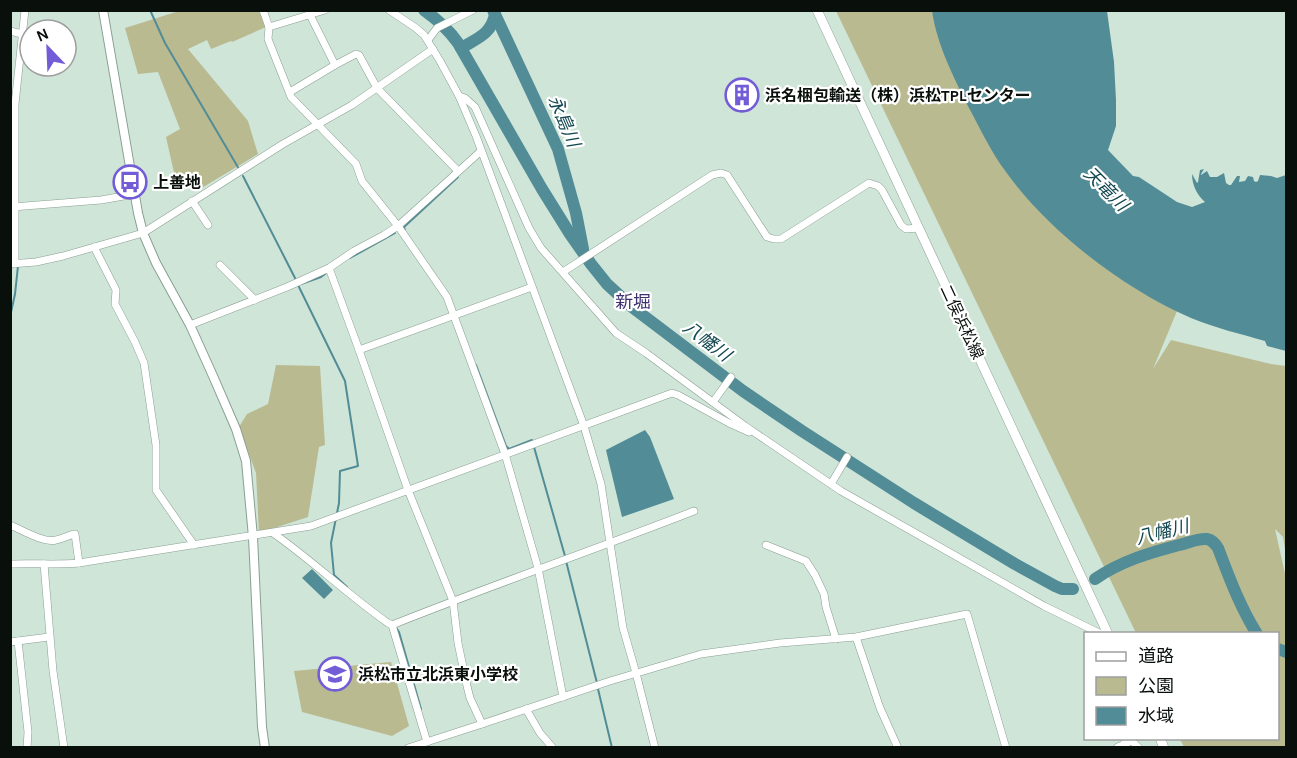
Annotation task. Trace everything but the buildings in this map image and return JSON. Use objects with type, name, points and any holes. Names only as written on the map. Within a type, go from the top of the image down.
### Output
[{"type":"main road","name":"二俣浜松線","points":[[817,10],[1108,632]]},
{"type":"street","points":[[103,10],[142,233],[190,325],[222,397],[246,461],[253,537],[262,727],[265,747]]},
{"type":"street","points":[[263,10],[269,27],[268,39],[291,97],[356,164],[362,181],[398,226],[447,297],[505,454],[538,568],[563,697]]},
{"type":"street","points":[[269,27],[325,10]]},
{"type":"street","points":[[389,10],[416,28],[428,40],[459,96],[584,426],[601,484],[623,628],[655,747]]},
{"type":"street","points":[[428,40],[437,28],[473,10]]},
{"type":"street","points":[[310,15],[335,65]]},
{"type":"street","points":[[18,74],[15,104],[13,264],[63,256],[142,233],[283,144],[352,105],[433,49]]},
{"type":"street","points":[[290,92],[335,65],[356,54],[359,55],[377,88],[458,171]]},
{"type":"street","points":[[459,96],[465,98],[474,107],[529,228],[541,248],[616,333],[831,484],[1044,606],[1099,632]]},
{"type":"street","points":[[190,325],[329,268],[398,226],[481,151]]},
{"type":"street","points":[[562,272],[712,175],[721,172],[727,175],[767,237],[774,239],[781,239],[869,183],[882,190],[901,225],[906,229],[919,228]]},
{"type":"street","points":[[13,207],[101,200],[135,194]]},
{"type":"street","points":[[192,201],[208,225]]},
{"type":"street","points":[[94,247],[116,290],[115,304],[144,363],[156,445],[156,490],[194,545]]},
{"type":"street","points":[[220,265],[255,300]]},
{"type":"street","points":[[329,268],[408,490],[453,601],[458,643],[467,686],[482,724]]},
{"type":"street","points":[[359,350],[532,287]]},
{"type":"street","points":[[713,402],[730,377]]},
{"type":"street","points":[[10,564],[79,563],[311,526],[672,393],[767,440]]},
{"type":"street","points":[[831,484],[848,458]]},
{"type":"street","points":[[392,625],[694,511]]},
{"type":"street","points":[[10,525],[40,538],[57,540],[75,534],[79,563]]},
{"type":"street","points":[[273,533],[314,563],[367,609],[392,625],[432,742]]},
{"type":"street","points":[[766,545],[806,561],[824,594],[836,639]]},
{"type":"street","points":[[44,564],[53,671],[64,747]]},
{"type":"street","points":[[408,747],[432,742],[636,673],[701,654],[780,643],[856,638],[967,614],[1006,747]]},
{"type":"street","points":[[27,747],[28,732],[14,641],[50,637]]},
{"type":"street","points":[[856,638],[896,747]]},
{"type":"street","points":[[526,709],[540,733],[554,747]]},
{"type":"green space","points":[[179,11],[259,11],[266,27],[211,49],[207,40],[188,49],[248,121],[258,154],[200,189],[177,186],[166,137],[180,129],[158,72],[138,74],[125,28]]},
{"type":"green space","points":[[836,11],[943,11],[1112,272],[1177,311],[1153,369],[1171,340],[1286,366],[1286,556],[1283,537],[1275,529],[1286,578],[1286,747],[1184,747],[1180,740],[1279,740],[1279,632],[1136,632]]},
{"type":"green space","points":[[276,365],[320,366],[325,445],[319,447],[308,517],[259,533],[256,473],[239,427],[247,414],[268,404]]},
{"type":"green space","points":[[391,662],[409,726],[392,736],[302,712],[294,671]]},
{"type":"water","name":"天竜川","points":[[932,11],[1107,11],[1114,62],[1116,100],[1116,126],[1108,150],[1133,176],[1139,177],[1177,202],[1192,207],[1205,202],[1196,190],[1192,178],[1192,174],[1198,182],[1200,170],[1204,169],[1201,175],[1207,171],[1210,177],[1217,177],[1224,173],[1226,183],[1229,185],[1237,176],[1240,176],[1239,182],[1245,181],[1248,176],[1253,177],[1256,182],[1260,175],[1277,178],[1286,175],[1286,351],[1267,346],[1265,341],[1200,322],[1166,306],[1114,275],[1043,216],[1006,172],[986,141],[947,61],[934,24]]},
{"type":"water","points":[[645,430],[650,437],[674,499],[622,517],[606,450]]},
{"type":"water","points":[[312,569],[333,590],[324,599],[302,578]]},
{"type":"waterway","points":[[150,10],[165,43],[239,169]]},
{"type":"waterway","name":"八幡川","points":[[424,10],[443,25],[458,43],[570,234],[607,284],[632,307],[743,391],[914,503],[1055,586],[1062,589],[1073,589]]},
{"type":"waterway","name":"永島川","points":[[493,10],[558,149],[576,213],[583,249]]},
{"type":"waterway","points":[[461,48],[487,31],[495,14]]},
{"type":"waterway","points":[[243,176],[296,280]]},
{"type":"waterway","points":[[405,231],[404,227],[458,177]]},
{"type":"waterway","points":[[350,258],[395,233]]},
{"type":"waterway","points":[[10,317],[18,266]]},
{"type":"waterway","points":[[301,284],[325,274]]},
{"type":"waterway","points":[[298,285],[345,381],[358,466],[340,471],[339,503],[331,543],[334,575],[347,587]]},
{"type":"waterway","points":[[476,365],[506,446],[509,449],[532,440]]},
{"type":"waterway","points":[[534,447],[565,556]]},
{"type":"waterway","name":"八幡川","points":[[1095,579],[1125,562],[1197,540],[1209,540],[1214,542],[1218,548],[1240,603],[1256,632]]},
{"type":"waterway","points":[[566,561],[597,683]]},
{"type":"waterway","points":[[395,626],[399,632],[421,709]]},
{"type":"waterway","name":"八幡川","points":[[1279,649],[1286,652]]},
{"type":"waterway","points":[[598,689],[612,748]]},
{"type":"place","name":"浜名梱包輸送（株）浜松TPLセンター","points":[[742,95]]},
{"type":"place","name":"上善地","points":[[130,182]]},
{"type":"place","name":"浜松市立北浜東小学校","points":[[335,674]]},
{"type":"district","name":"新堀","points":[[633,302]]}]
